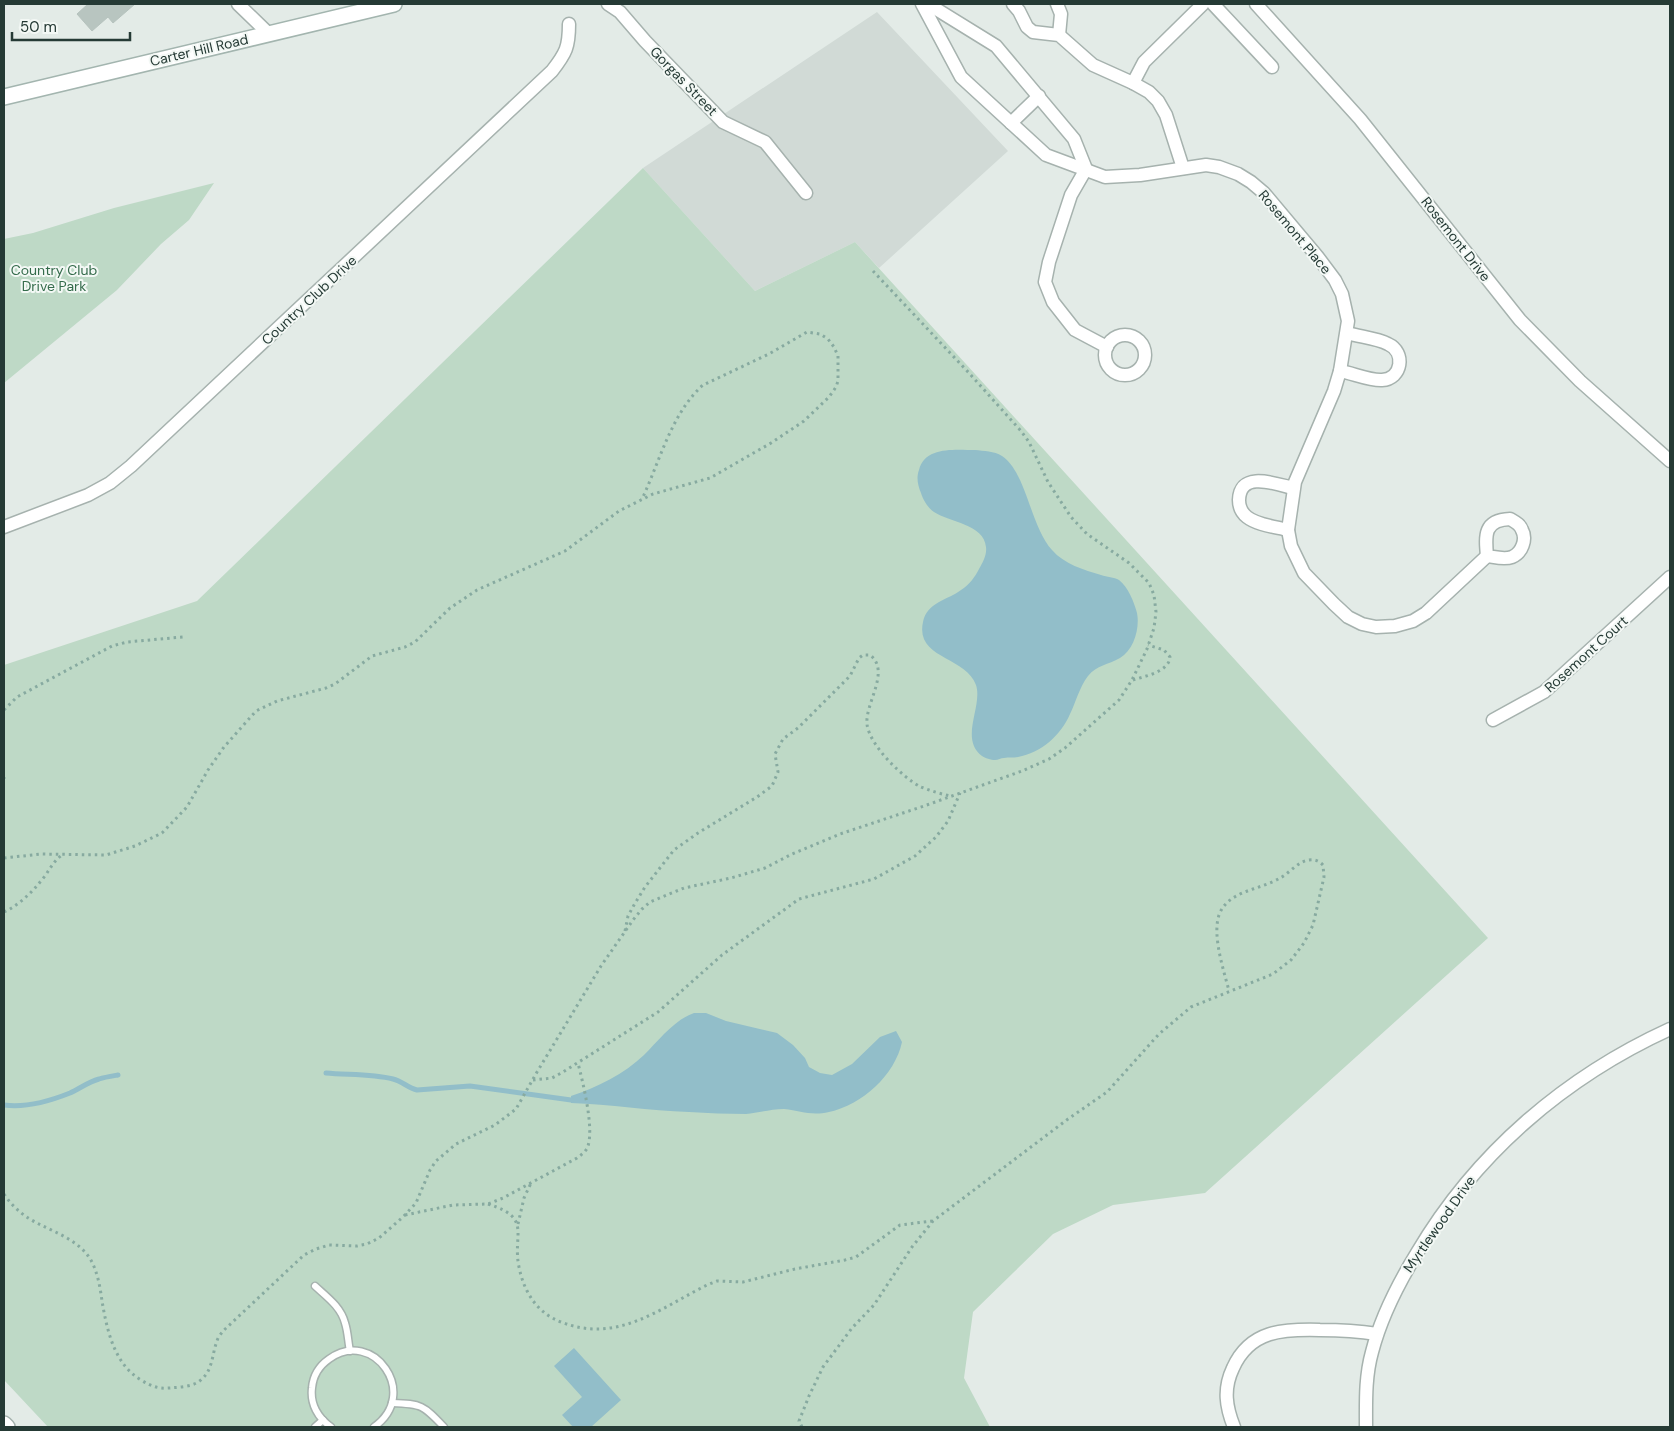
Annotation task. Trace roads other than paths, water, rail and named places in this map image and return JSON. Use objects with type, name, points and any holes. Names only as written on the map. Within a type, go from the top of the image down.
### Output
[{"type":"main road","name":"Carter Hill Road","points":[[4,97],[394,4]]},
{"type":"main road","points":[[4,1424],[7,1427]]},
{"type":"street","points":[[238,4],[268,33]]},
{"type":"street","name":"Gorgas Street","points":[[608,4],[620,12],[644,41],[723,122],[765,142],[806,193]]},
{"type":"street","name":"Rosemont Place","points":[[922,4],[961,76],[1046,155],[1105,176],[1140,175],[1206,165],[1219,167],[1238,174],[1264,193],[1318,256],[1335,280],[1345,306],[1348,321],[1340,371],[1334,391],[1293,488],[1288,530],[1291,546],[1304,572],[1334,604],[1348,617],[1362,624],[1376,627],[1395,626],[1413,621],[1426,612],[1487,556]]},
{"type":"street","points":[[928,4],[996,46],[1074,139],[1086,169],[1071,195],[1049,262],[1045,282],[1053,302],[1076,330],[1107,347]]},
{"type":"street","points":[[1014,4],[1026,27],[1033,32],[1060,35],[1093,65],[1134,82],[1149,92],[1158,101],[1166,115],[1183,168]]},
{"type":"street","points":[[1057,4],[1060,14],[1060,35]]},
{"type":"street","points":[[1134,82],[1150,54],[1203,4]]},
{"type":"street","points":[[1213,4],[1272,67]]},
{"type":"street","name":"Rosemont Drive","points":[[1256,4],[1360,119],[1520,320],[1580,381],[1670,462]]},
{"type":"street","name":"Country Club Drive","points":[[4,528],[88,495],[110,483],[131,466],[552,71],[566,53],[569,24]]},
{"type":"street","points":[[1011,123],[1039,96]]},
{"type":"street","points":[[1340,371],[1381,380],[1390,378],[1397,372],[1400,362],[1400,357],[1395,348],[1388,344],[1347,333]]},
{"type":"street","points":[[1288,530],[1246,517],[1239,504],[1239,496],[1242,488],[1255,480],[1293,488]]},
{"type":"street","name":"Rosemont Court","points":[[1493,720],[1544,692],[1670,577]]},
{"type":"street","name":"Myrtlewood Drive","points":[[1366,1427],[1366,1386],[1371,1353],[1387,1307],[1426,1237],[1453,1199],[1477,1170],[1533,1115],[1554,1098],[1587,1074],[1670,1029]]},
{"type":"street","points":[[1234,1427],[1229,1414],[1226,1390],[1230,1374],[1236,1362],[1244,1349],[1253,1342],[1269,1334],[1294,1329],[1357,1331],[1377,1334]]},
{"type":"lane","points":[[315,1286],[337,1307],[342,1316],[346,1324],[350,1351]]},
{"type":"lane","points":[[331,1427],[316,1410],[312,1397],[314,1378],[321,1366],[331,1357],[350,1351],[370,1355],[385,1367],[393,1385],[392,1403],[383,1419],[374,1427]]},
{"type":"lane","points":[[392,1403],[421,1406],[444,1427]]},
{"type":"lane","points":[[315,1427],[323,1420]]},
{"type":"water","points":[[950,450],[975,450],[999,454],[1010,464],[1023,487],[1038,528],[1052,550],[1062,559],[1075,566],[1119,580],[1130,595],[1138,619],[1137,632],[1129,650],[1120,658],[1091,672],[1082,685],[1066,722],[1056,736],[1035,752],[1018,757],[995,760],[982,756],[975,749],[972,741],[977,693],[976,685],[971,675],[934,651],[926,643],[923,634],[925,615],[933,606],[961,590],[969,583],[982,564],[986,547],[984,539],[973,528],[940,515],[930,508],[924,501],[919,488],[918,473],[922,462],[934,453]]},
{"type":"water","points":[[694,1013],[706,1013],[726,1021],[777,1033],[793,1045],[805,1058],[809,1067],[820,1073],[832,1075],[852,1064],[880,1037],[896,1031],[902,1042],[892,1066],[875,1087],[853,1103],[829,1112],[811,1113],[784,1109],[746,1114],[725,1114],[571,1103],[571,1096],[601,1084],[628,1068],[644,1055],[673,1025]]},
{"type":"water","points":[[574,1348],[621,1400],[591,1427],[573,1427],[562,1415],[582,1397],[554,1366]]},
{"type":"waterway","points":[[326,1073],[385,1077],[417,1090],[470,1086],[571,1100]]},
{"type":"waterway","points":[[4,1105],[20,1106],[46,1101],[70,1093],[95,1080],[118,1075]]},
{"type":"park label","name":"Country Club Drive Park","points":[[54,278]]}]
